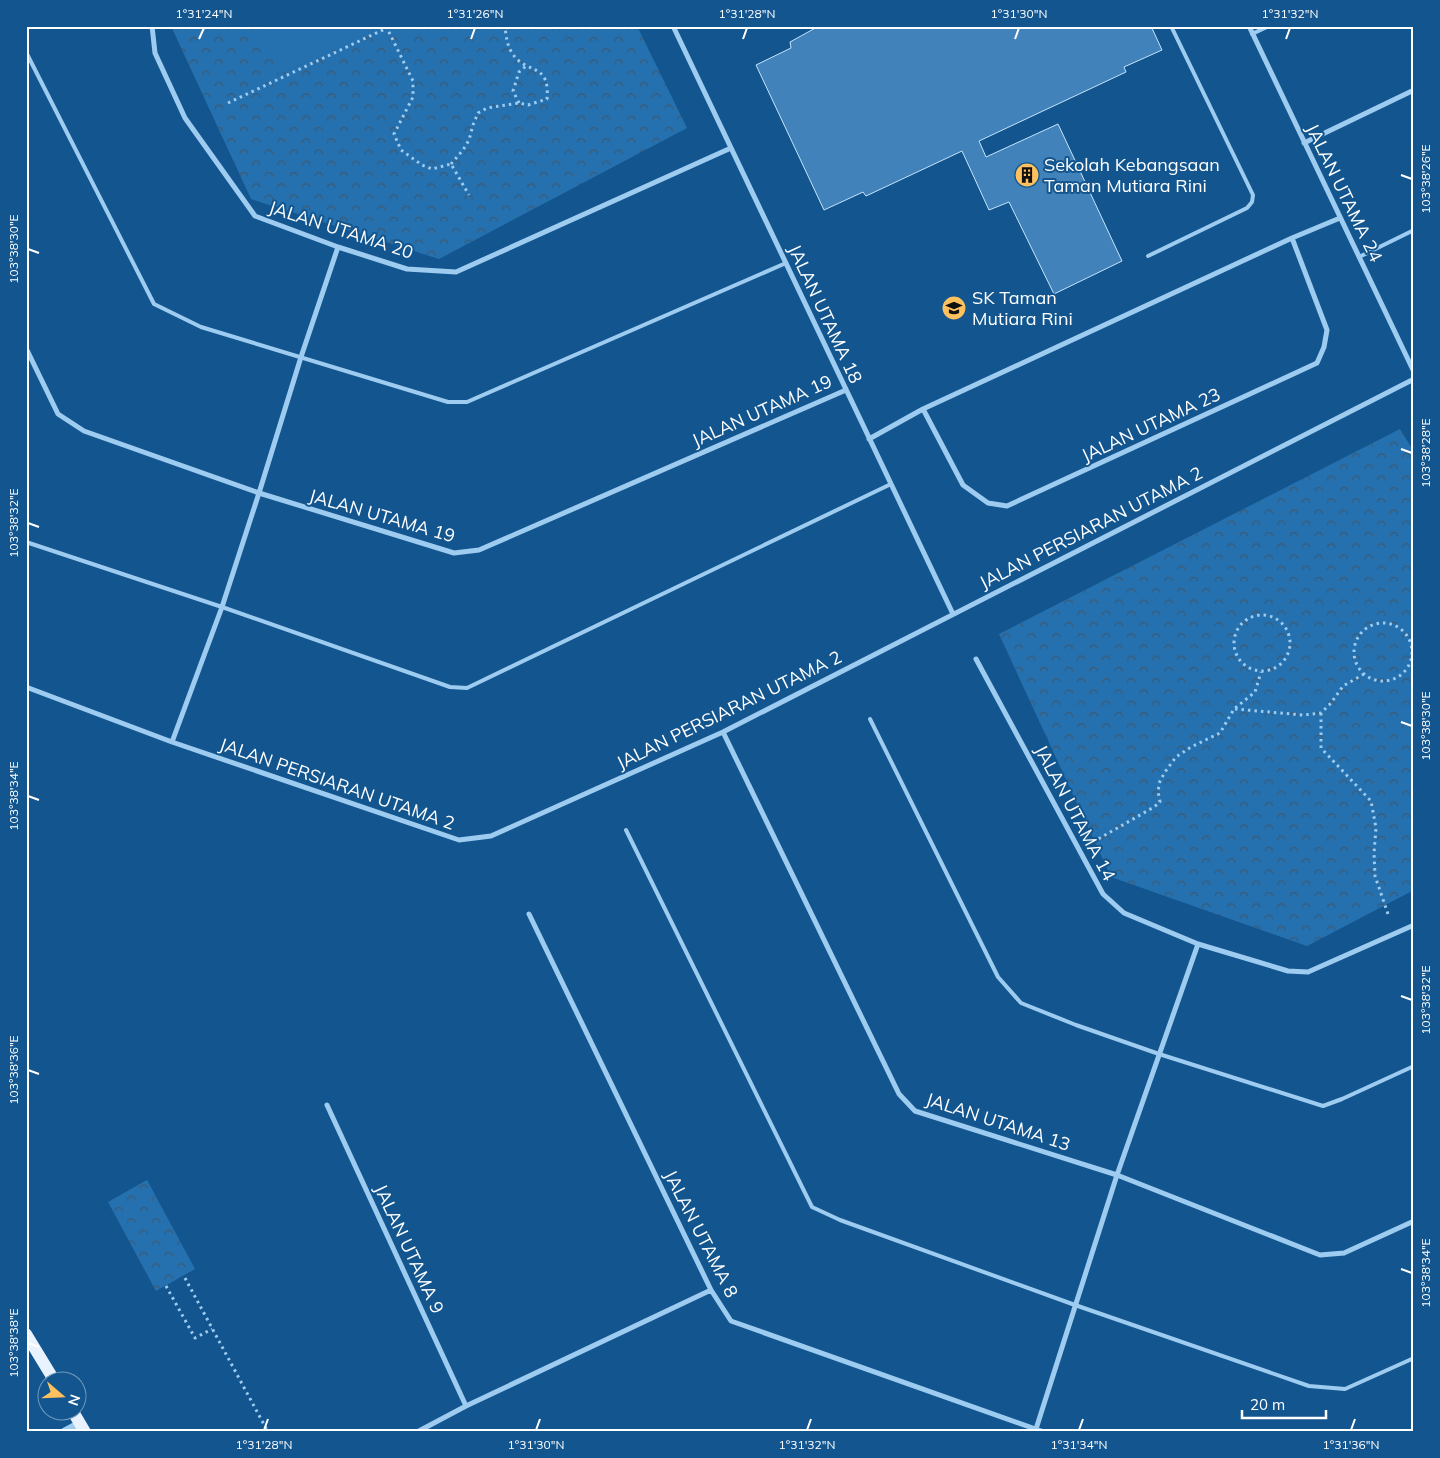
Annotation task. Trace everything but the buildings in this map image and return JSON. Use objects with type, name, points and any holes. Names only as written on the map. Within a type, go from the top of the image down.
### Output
[{"type":"main road","points":[[26,1334],[48,1370]]},
{"type":"street","name":"JALAN UTAMA 20","points":[[152,26],[156,53],[185,118],[255,216],[338,247],[407,269],[456,272],[731,148]]},
{"type":"street","name":"JALAN UTAMA 18","points":[[674,26],[953,614]]},
{"type":"street","name":"JALAN UTAMA 24","points":[[1248,26],[1414,372]]},
{"type":"street","points":[[1304,143],[1414,90]]},
{"type":"street","points":[[869,438],[923,409],[1292,238],[1340,218]]},
{"type":"street","name":"JALAN UTAMA 23","points":[[923,409],[963,485],[988,503],[1007,506],[1317,363],[1324,347],[1327,330],[1292,238]]},
{"type":"street","points":[[172,742],[222,607],[338,247]]},
{"type":"street","name":"JALAN UTAMA 19","points":[[26,348],[58,414],[84,431],[259,493],[454,553],[479,550],[846,390]]},
{"type":"street","name":"JALAN PERSIARAN UTAMA 2","points":[[26,686],[172,742],[459,840],[492,836],[723,732],[1414,378]]},
{"type":"street","name":"JALAN UTAMA 14","points":[[976,658],[1103,894],[1124,913],[1198,944],[1288,971],[1308,972],[1414,925]]},
{"type":"street","name":"JALAN UTAMA 13","points":[[723,732],[899,1094],[915,1111],[1117,1175],[1320,1255],[1344,1253],[1414,1221]]},
{"type":"street","name":"JALAN UTAMA 8","points":[[529,914],[711,1290],[731,1321],[1044,1432]]},
{"type":"street","points":[[1036,1428],[1117,1175],[1198,944]]},
{"type":"street","name":"JALAN UTAMA 9","points":[[327,1105],[466,1406]]},
{"type":"street","points":[[417,1432],[466,1406],[711,1290]]},
{"type":"street","points":[[65,1432],[83,1428]]},
{"type":"lane","points":[[1148,256],[1247,208],[1252,202],[1253,195],[1171,26]]},
{"type":"lane","points":[[1252,34],[1269,26]]},
{"type":"lane","points":[[26,52],[154,304],[201,327],[448,402],[467,402],[786,263]]},
{"type":"lane","points":[[1359,257],[1414,230]]},
{"type":"lane","points":[[26,542],[222,607],[450,687],[467,688],[891,484]]},
{"type":"lane","points":[[870,720],[998,977],[1021,1003],[1158,1054],[1323,1106],[1342,1100],[1414,1066]]},
{"type":"lane","points":[[626,830],[812,1208],[840,1220],[1075,1305],[1309,1386],[1345,1389],[1414,1358]]},
{"type":"path","points":[[228,102],[387,27],[413,81],[413,97],[394,134],[401,150],[422,165],[432,169],[451,164],[469,140],[478,114],[487,108],[519,103],[528,105],[547,99],[548,86],[545,77],[526,66],[513,54],[507,41],[505,26]]},
{"type":"path","points":[[519,103],[513,91],[519,72],[526,66]]},
{"type":"path","points":[[451,164],[469,196]]},
{"type":"path","points":[[1256,615],[1266,615],[1283,623],[1291,641],[1290,650],[1280,666],[1271,671],[1261,672],[1244,666],[1238,659],[1234,642],[1240,625],[1256,615]]},
{"type":"path","points":[[1380,623],[1390,624],[1406,634],[1410,642],[1411,651],[1410,661],[1406,670],[1390,680],[1381,681],[1364,674],[1354,657],[1357,638],[1363,631],[1380,623]]},
{"type":"path","points":[[1079,850],[1160,802],[1158,791],[1164,772],[1176,757],[1190,747],[1220,733],[1234,709],[1255,692],[1261,672]]},
{"type":"path","points":[[1364,674],[1343,686],[1322,713],[1321,748],[1371,801],[1376,828],[1375,876],[1395,934]]},
{"type":"path","points":[[1234,709],[1304,714],[1322,713]]},
{"type":"path","points":[[184,1278],[268,1432]]},
{"type":"path","points":[[166,1286],[195,1338],[212,1330]]},
{"type":"green space","points":[[171,26],[637,26],[687,128],[439,259],[251,199]]},
{"type":"green space","points":[[258,26],[371,26],[374,32],[279,74]]},
{"type":"green space","points":[[1400,429],[1414,452],[1414,890],[1307,946],[1111,877],[999,634]]},
{"type":"green space","points":[[147,1180],[195,1269],[156,1291],[108,1202]]},
{"type":"place","name":"Sekolah Kebangsaan Taman Mutiara Rini","points":[[1027,175]]},
{"type":"place","name":"SK Taman Mutiara Rini","points":[[954,308]]}]
